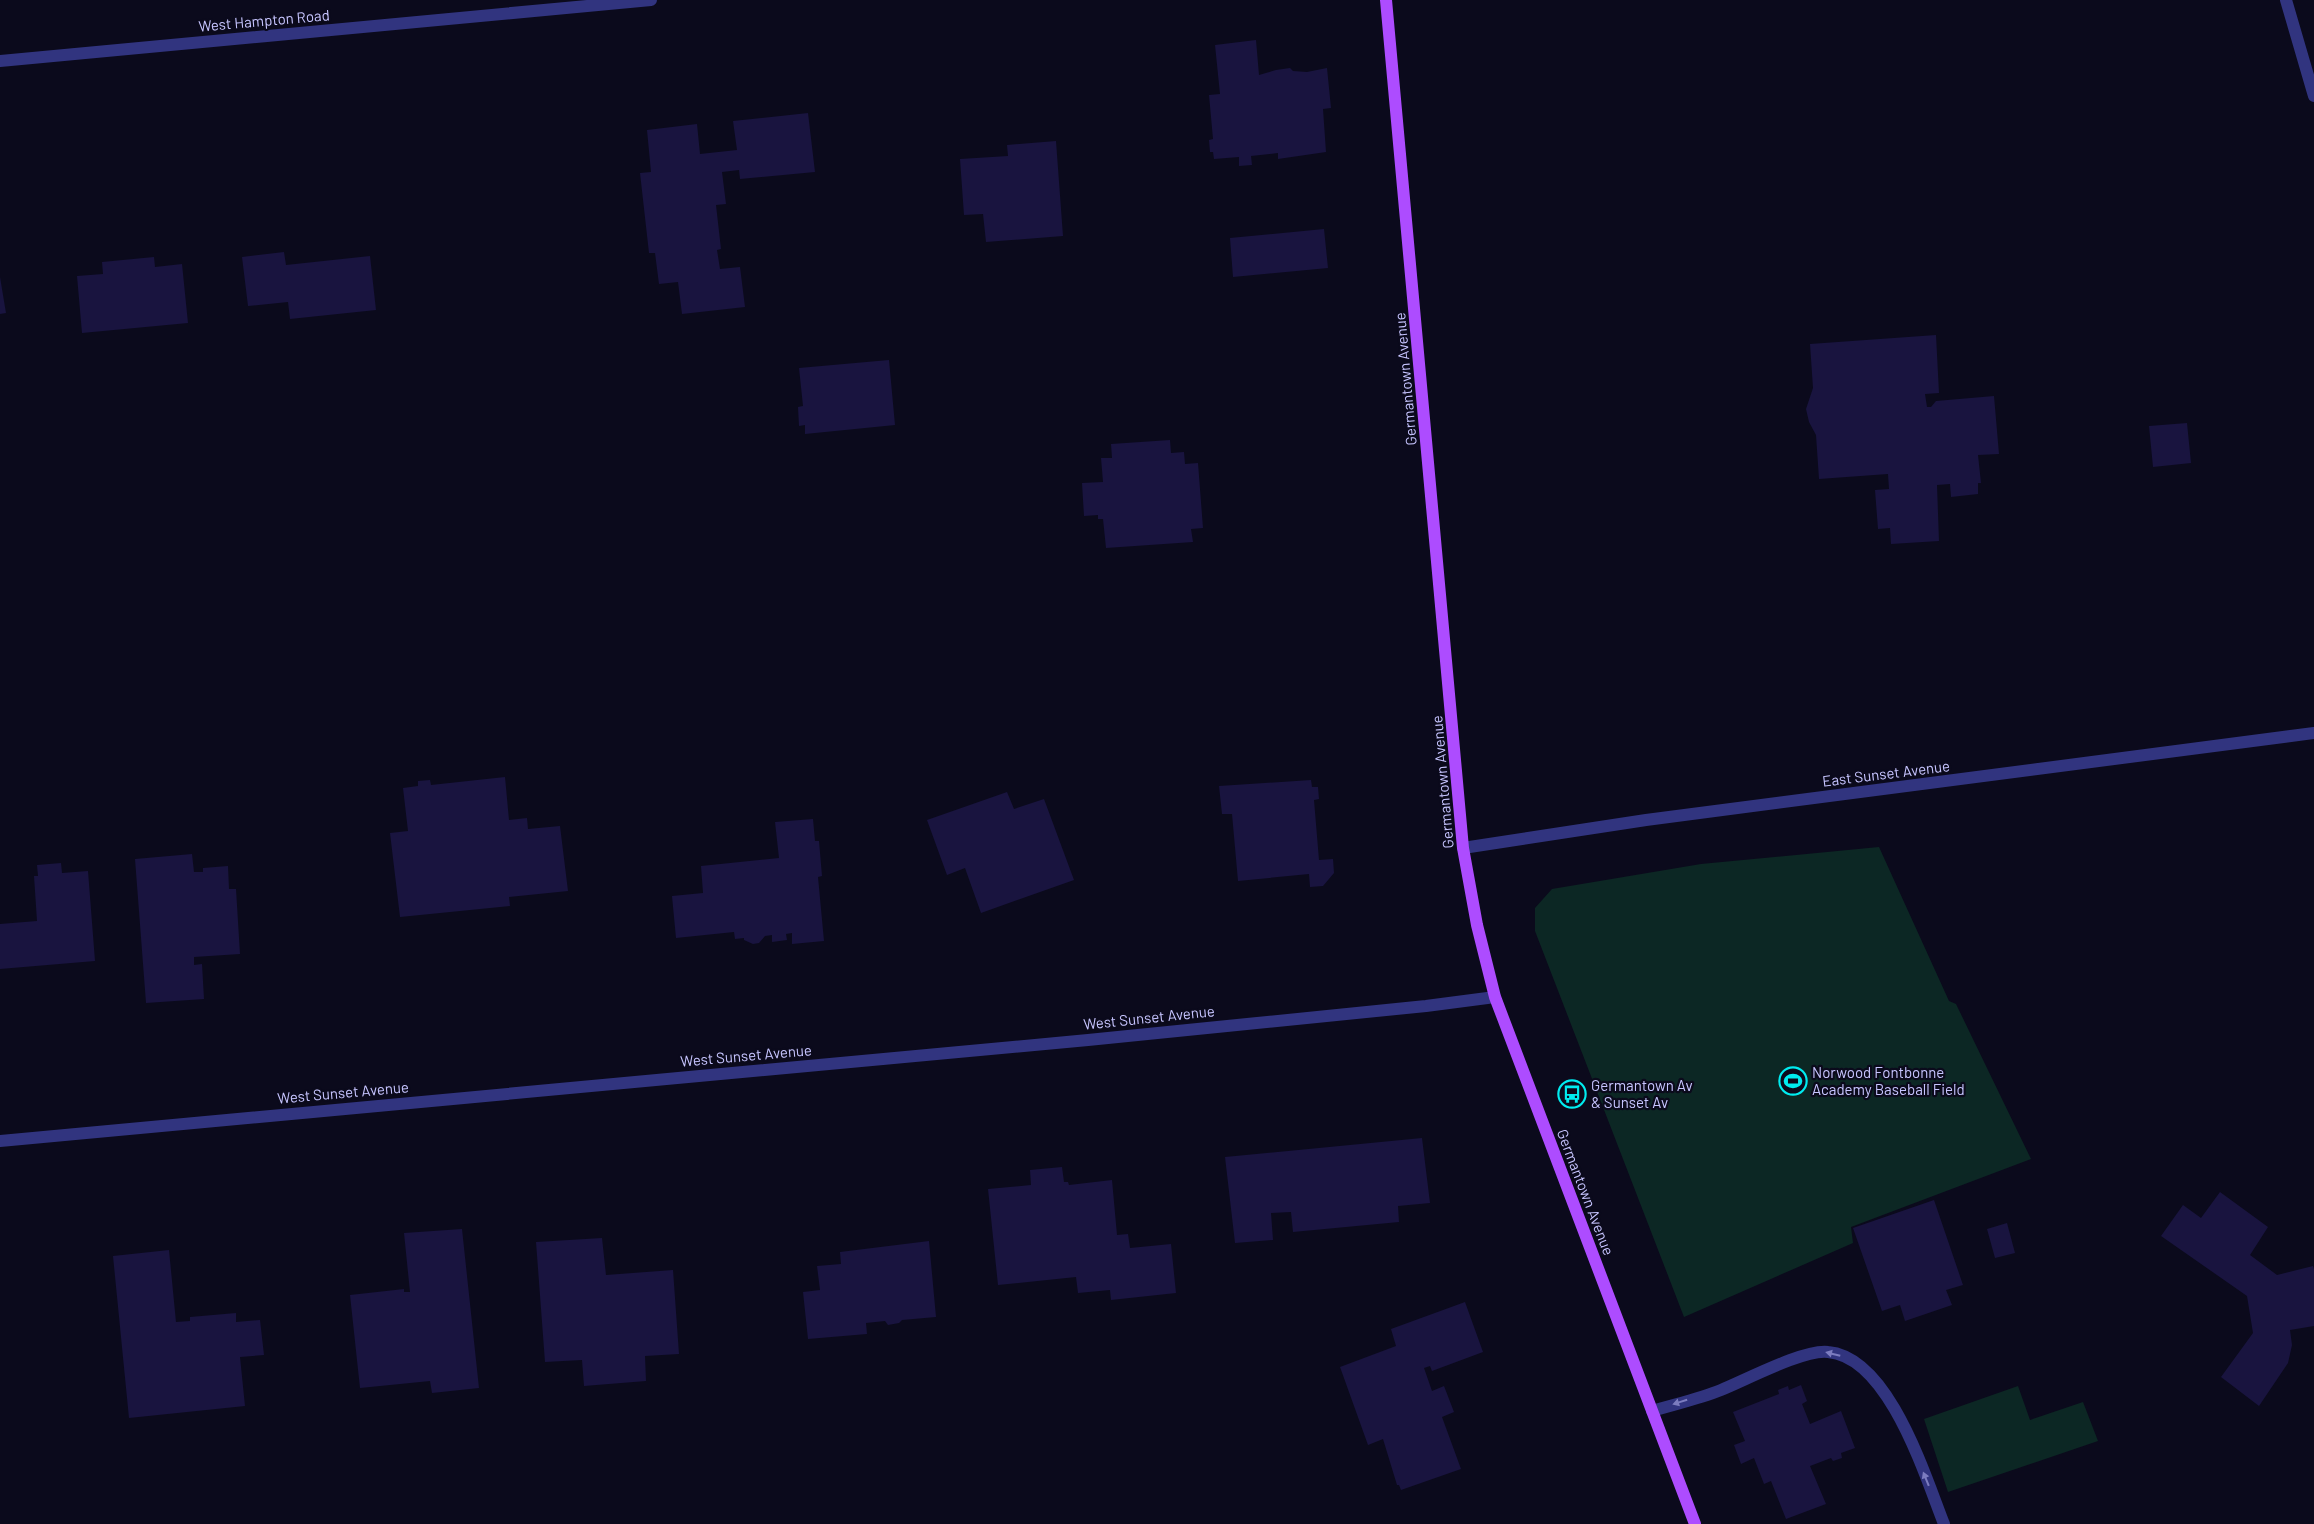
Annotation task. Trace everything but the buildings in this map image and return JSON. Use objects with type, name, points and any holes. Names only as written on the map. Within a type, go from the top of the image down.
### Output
[{"type":"main road","name":"Germantown Avenue","points":[[1386,0],[1463,848],[1476,925],[1495,997],[1695,1524]]},
{"type":"street","name":"West Hampton Road","points":[[0,61],[651,0]]},
{"type":"street","points":[[2286,0],[2314,96]]},
{"type":"street","name":"East Sunset Avenue","points":[[1463,848],[1646,820],[2314,732]]},
{"type":"street","name":"West Sunset Avenue","points":[[0,1141],[1088,1040],[1426,1006],[1495,997]]},
{"type":"street","points":[[1652,1411],[1719,1391],[1797,1358],[1828,1352],[1855,1361],[1878,1382],[1909,1435],[1944,1524]]},
{"type":"green space","name":"Norwood Fontbonne Academy Baseball Field","points":[[1879,847],[1949,1001],[1956,1004],[2031,1159],[1851,1227],[1853,1243],[1684,1317],[1535,931],[1535,908],[1552,889],[1701,864]]},
{"type":"green space","points":[[2018,1386],[2030,1420],[2083,1402],[2098,1441],[1948,1492],[1924,1419]]},
{"type":"place","name":"Norwood Fontbonne Academy Baseball Field","points":[[1793,1081]]},
{"type":"place","name":"Germantown Av & Sunset Av","points":[[1572,1094]]}]
